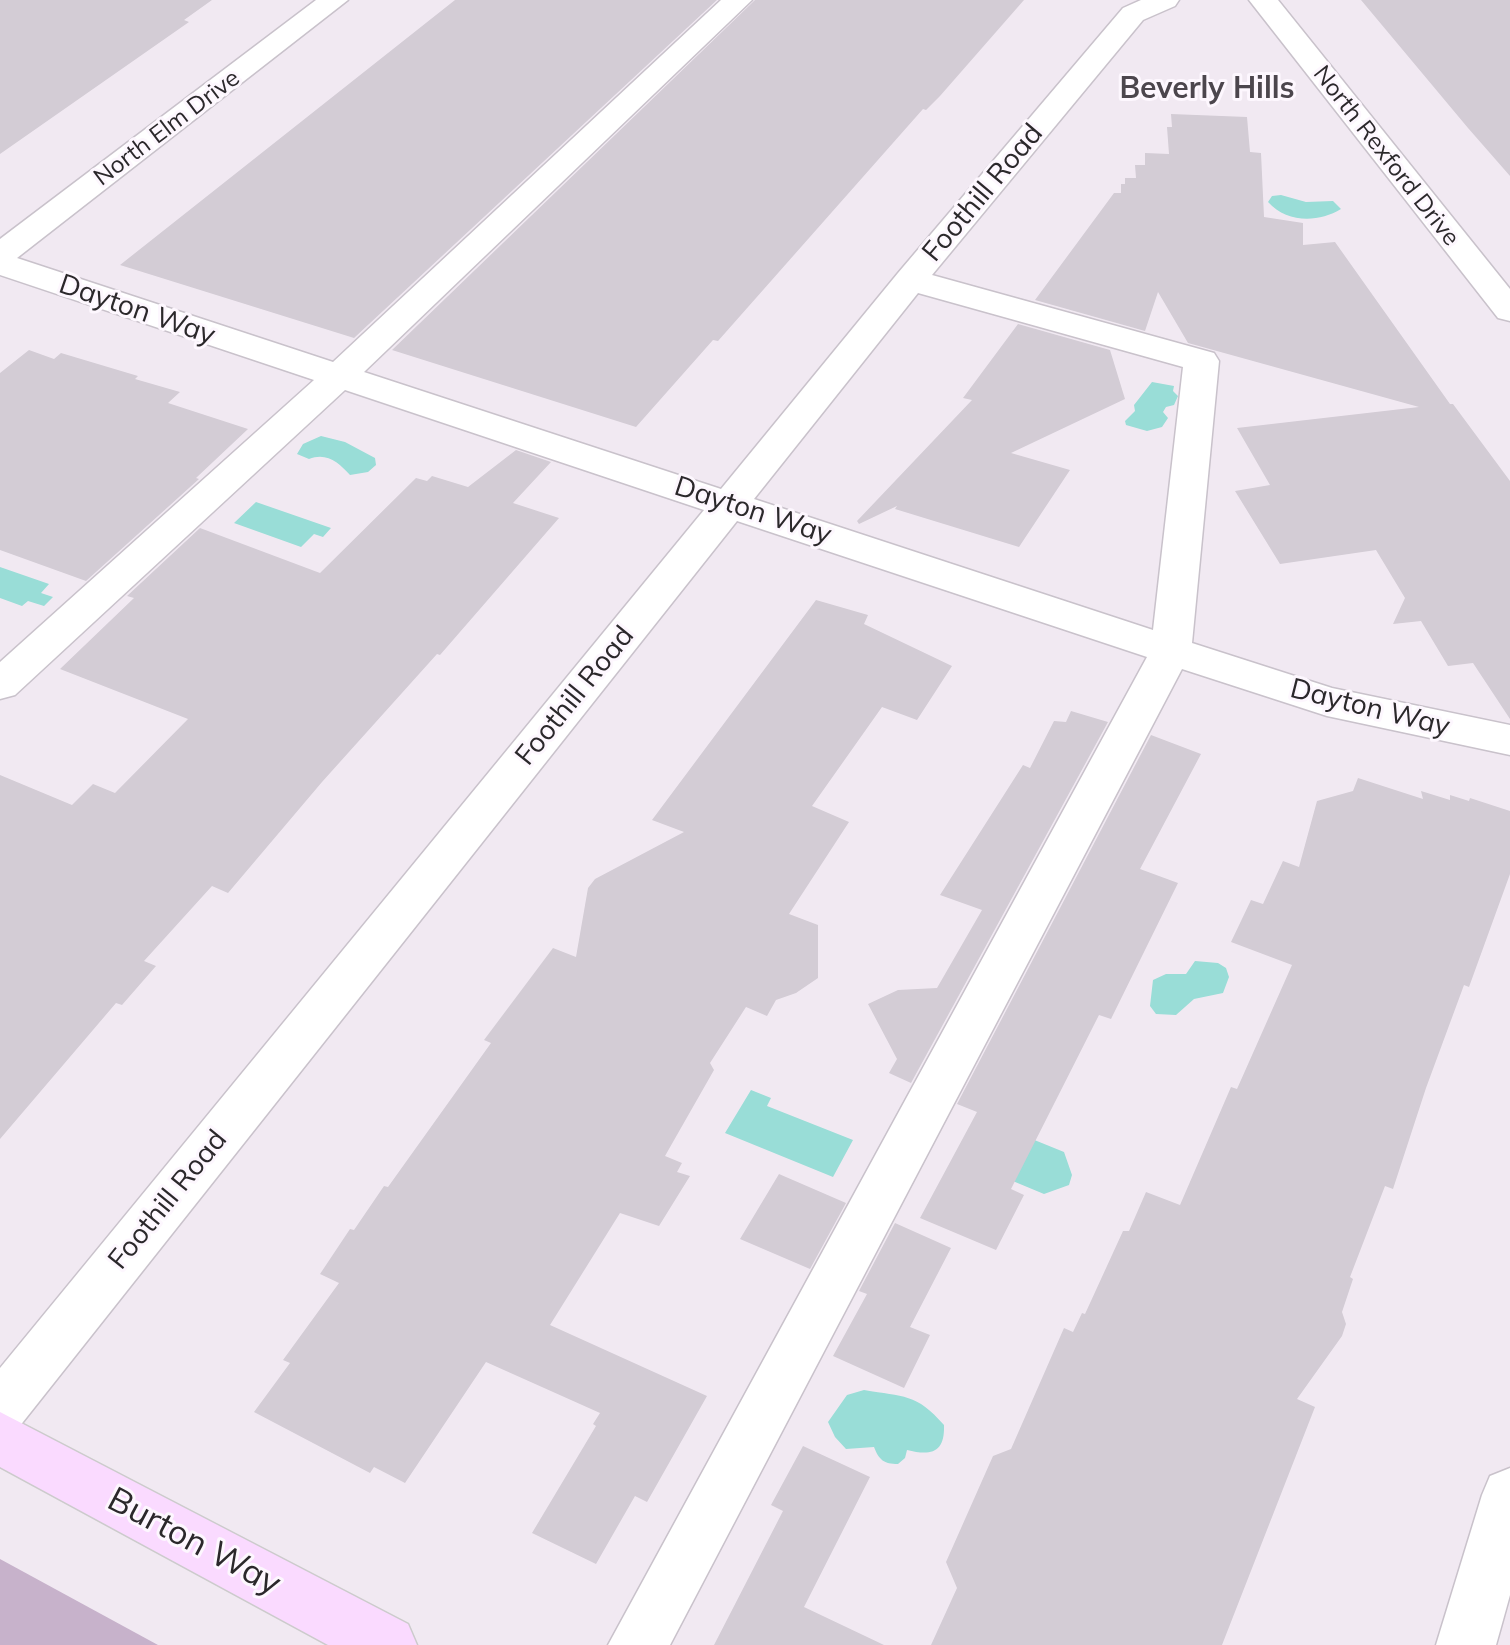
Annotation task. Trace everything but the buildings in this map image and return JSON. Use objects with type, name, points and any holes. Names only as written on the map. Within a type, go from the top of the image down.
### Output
[{"type":"main road","name":"Burton Way","points":[[0,1438],[387,1645]]},
{"type":"street","name":"North Elm Drive","points":[[0,255],[334,0]]},
{"type":"street","points":[[0,685],[338,377],[738,0]]},
{"type":"street","name":"Foothill Road","points":[[0,1409],[910,280],[1133,14],[1165,0]]},
{"type":"street","name":"North Rexford Drive","points":[[1263,0],[1510,311]]},
{"type":"street","name":"Dayton Way","points":[[0,264],[1327,702],[1510,740]]},
{"type":"street","points":[[638,1645],[1171,651],[1201,361],[910,280]]},
{"type":"street","points":[[1466,1645],[1510,1495]]},
{"type":"shaded area","points":[[1281,195],[1306,202],[1333,201],[1341,209],[1323,217],[1293,217],[1268,202],[1272,196]]},
{"type":"shaded area","points":[[1152,382],[1174,386],[1173,391],[1178,396],[1174,405],[1166,407],[1163,412],[1168,418],[1162,427],[1147,431],[1126,425],[1125,421],[1135,411],[1134,405]]},
{"type":"shaded area","points":[[321,436],[345,442],[375,458],[376,465],[368,472],[350,475],[327,458],[309,459],[297,454],[303,444]]},
{"type":"shaded area","points":[[256,502],[331,528],[323,537],[314,534],[301,547],[234,523]]},
{"type":"shaded area","points":[[0,567],[49,584],[41,593],[53,597],[44,606],[28,601],[22,606],[0,598]]},
{"type":"shaded area","points":[[1195,961],[1218,963],[1226,968],[1229,977],[1223,993],[1194,999],[1176,1015],[1156,1014],[1150,1006],[1153,980],[1166,974],[1186,974]]},
{"type":"shaded area","points":[[751,1090],[771,1098],[767,1106],[853,1140],[833,1177],[725,1133]]},
{"type":"shaded area","points":[[995,1124],[1064,1152],[1072,1175],[1069,1185],[1044,1194],[955,1157]]},
{"type":"shaded area","points":[[864,1390],[908,1398],[925,1407],[944,1425],[939,1447],[923,1453],[907,1450],[905,1458],[898,1464],[883,1460],[874,1447],[846,1449],[835,1437],[828,1422],[847,1395]]},
{"type":"shaded area","points":[[0,1559],[158,1645],[0,1645]]},
{"type":"district","name":"Beverly Hills","points":[[1207,89]]}]
